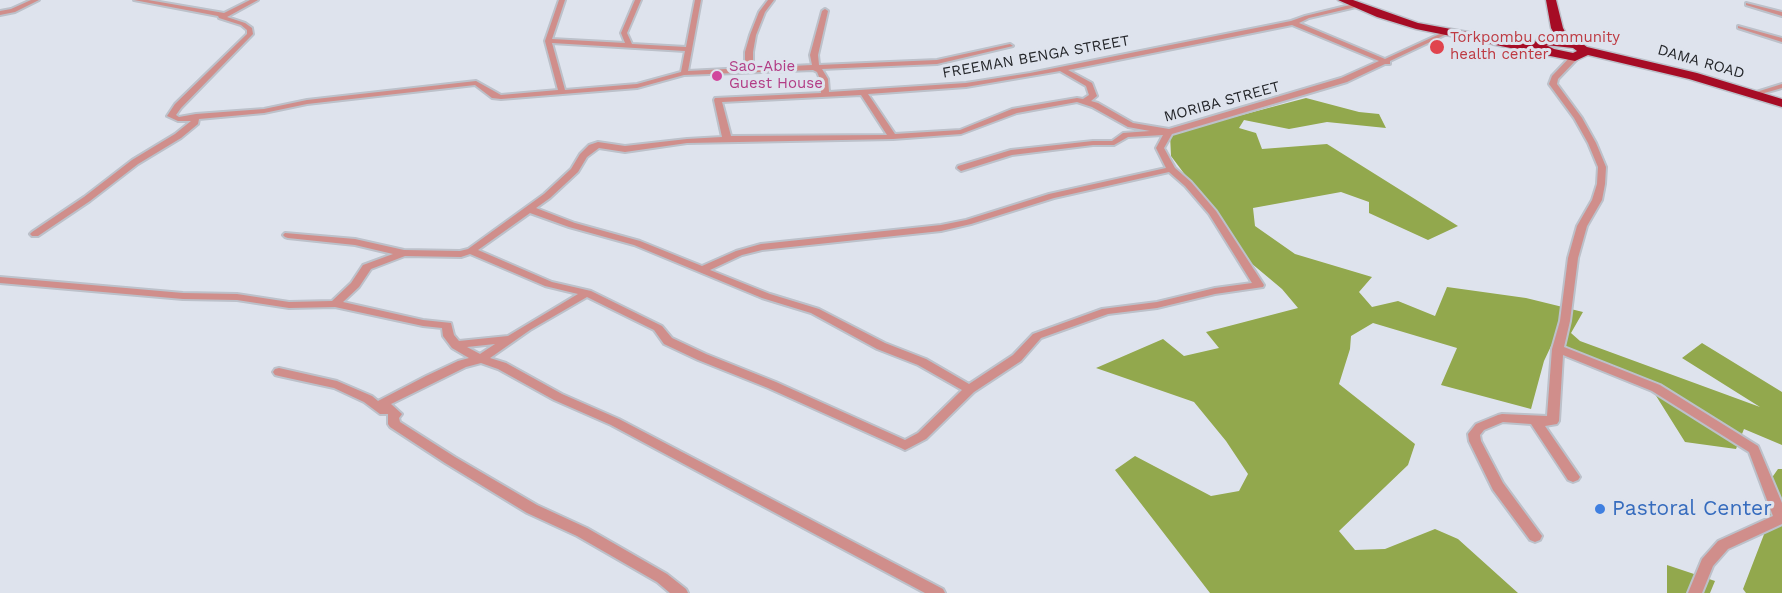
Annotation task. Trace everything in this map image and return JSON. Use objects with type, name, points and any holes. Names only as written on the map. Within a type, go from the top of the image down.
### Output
[{"type":"highway","points":[[1343,0],[1354,6],[1397,20],[1446,33],[1508,43],[1551,44],[1579,54]]},
{"type":"highway","points":[[1551,0],[1557,28],[1551,44]]},
{"type":"highway","points":[[1551,44],[1579,54]]},
{"type":"highway","name":"DAMA ROAD","points":[[1579,54],[1610,56],[1683,73],[1782,104]]},
{"type":"street","points":[[0,13],[13,11],[36,0]]},
{"type":"street","points":[[137,0],[223,15],[255,0]]},
{"type":"street","points":[[562,0],[548,41],[562,92]]},
{"type":"street","points":[[629,45],[624,33],[638,0]]},
{"type":"street","points":[[684,73],[698,0]]},
{"type":"street","points":[[749,71],[749,52],[753,35],[762,12],[771,0]]},
{"type":"street","points":[[1748,4],[1782,14]]},
{"type":"street","name":"FREEMAN BENGA STREET","points":[[727,140],[718,100],[966,85],[1062,69],[1293,22],[1354,6]]},
{"type":"street","points":[[825,11],[814,55],[816,68],[824,79],[825,93]]},
{"type":"street","points":[[223,15],[221,18],[243,24],[251,31],[178,106],[171,117],[178,119],[264,111],[316,101],[476,83],[495,96],[501,97],[637,86],[684,73],[937,62],[1010,46]]},
{"type":"street","points":[[1293,22],[1387,62]]},
{"type":"street","points":[[1740,27],[1782,40]]},
{"type":"street","name":"MORIBA STREET","points":[[961,168],[1011,153],[1093,143],[1114,143],[1126,135],[1168,132],[1320,88],[1387,62],[1446,33]]},
{"type":"street","points":[[548,41],[689,49]]},
{"type":"street","points":[[1552,420],[1558,349],[1565,321],[1574,258],[1582,226],[1597,200],[1601,184],[1602,167],[1592,143],[1578,118],[1552,84],[1579,54]]},
{"type":"street","points":[[288,235],[355,242],[404,252],[461,254],[471,251],[547,196],[575,170],[588,150],[598,145],[625,149],[687,141],[893,137],[961,132],[1015,111],[1086,101],[1093,96],[1089,85],[1062,69]]},
{"type":"street","points":[[1754,94],[1782,86]]},
{"type":"street","points":[[863,92],[893,137]]},
{"type":"street","points":[[471,251],[549,284],[587,293],[658,328],[668,340],[702,357],[772,385],[905,446],[922,436],[970,389],[1017,358],[1037,336],[1107,311],[1156,305],[1215,291],[1259,285],[1212,213],[1188,183],[1171,169],[1160,148],[1168,132],[1131,124],[1086,101]]},
{"type":"street","points":[[34,234],[87,199],[135,162],[178,136],[195,122],[196,116]]},
{"type":"street","points":[[701,270],[739,253],[761,247],[940,228],[968,222],[1052,196],[1171,169]]},
{"type":"street","points":[[529,209],[572,225],[637,243],[766,296],[815,311],[881,346],[921,362],[970,389]]},
{"type":"street","points":[[335,303],[355,285],[367,267],[404,252]]},
{"type":"street","points":[[0,280],[183,296],[237,297],[289,305],[335,303],[423,323],[447,325],[449,336],[456,345],[481,359],[502,366],[558,397],[615,422],[938,593]]},
{"type":"street","points":[[587,293],[526,328],[481,359],[462,364],[382,404],[396,414],[393,417],[394,424],[450,460],[532,508],[582,532],[662,578],[681,593]]},
{"type":"street","points":[[456,345],[514,338]]},
{"type":"street","points":[[1558,349],[1656,388],[1754,449],[1781,518],[1724,546],[1707,563],[1695,593]]},
{"type":"street","points":[[279,372],[337,385],[368,399],[393,417]]},
{"type":"street","points":[[1535,536],[1498,486],[1475,441],[1474,434],[1480,427],[1502,418],[1552,420]]},
{"type":"street","points":[[1552,420],[1537,423],[1573,477]]},
{"type":"green space","points":[[1306,98],[1359,112],[1379,114],[1386,128],[1327,122],[1289,129],[1244,120],[1239,128],[1256,133],[1262,149],[1327,144],[1458,226],[1428,240],[1369,213],[1369,202],[1341,192],[1253,208],[1255,226],[1295,254],[1372,277],[1359,292],[1372,307],[1398,301],[1435,316],[1447,287],[1526,298],[1583,312],[1571,333],[1580,341],[1760,407],[1682,358],[1702,343],[1782,392],[1782,445],[1744,429],[1736,449],[1685,442],[1648,383],[1552,344],[1544,361],[1531,409],[1441,385],[1457,348],[1373,323],[1351,336],[1350,349],[1339,384],[1415,444],[1408,465],[1339,531],[1355,550],[1385,549],[1435,529],[1458,539],[1518,593],[1210,593],[1115,470],[1135,456],[1211,496],[1239,491],[1248,474],[1226,441],[1194,402],[1096,368],[1163,339],[1184,356],[1219,348],[1206,332],[1298,308],[1282,289],[1251,263],[1171,156],[1170,134]]},
{"type":"green space","points":[[1778,469],[1782,469],[1782,593],[1746,593],[1743,589],[1768,524],[1766,486]]},
{"type":"green space","points":[[1667,565],[1715,581],[1710,593],[1667,593]]},
{"type":"place","name":"Torkpombu community health center","points":[[1437,47]]},
{"type":"place","name":"Sao-Abie Guest House","points":[[717,76]]},
{"type":"place","name":"Pastoral Center","points":[[1600,509]]}]
